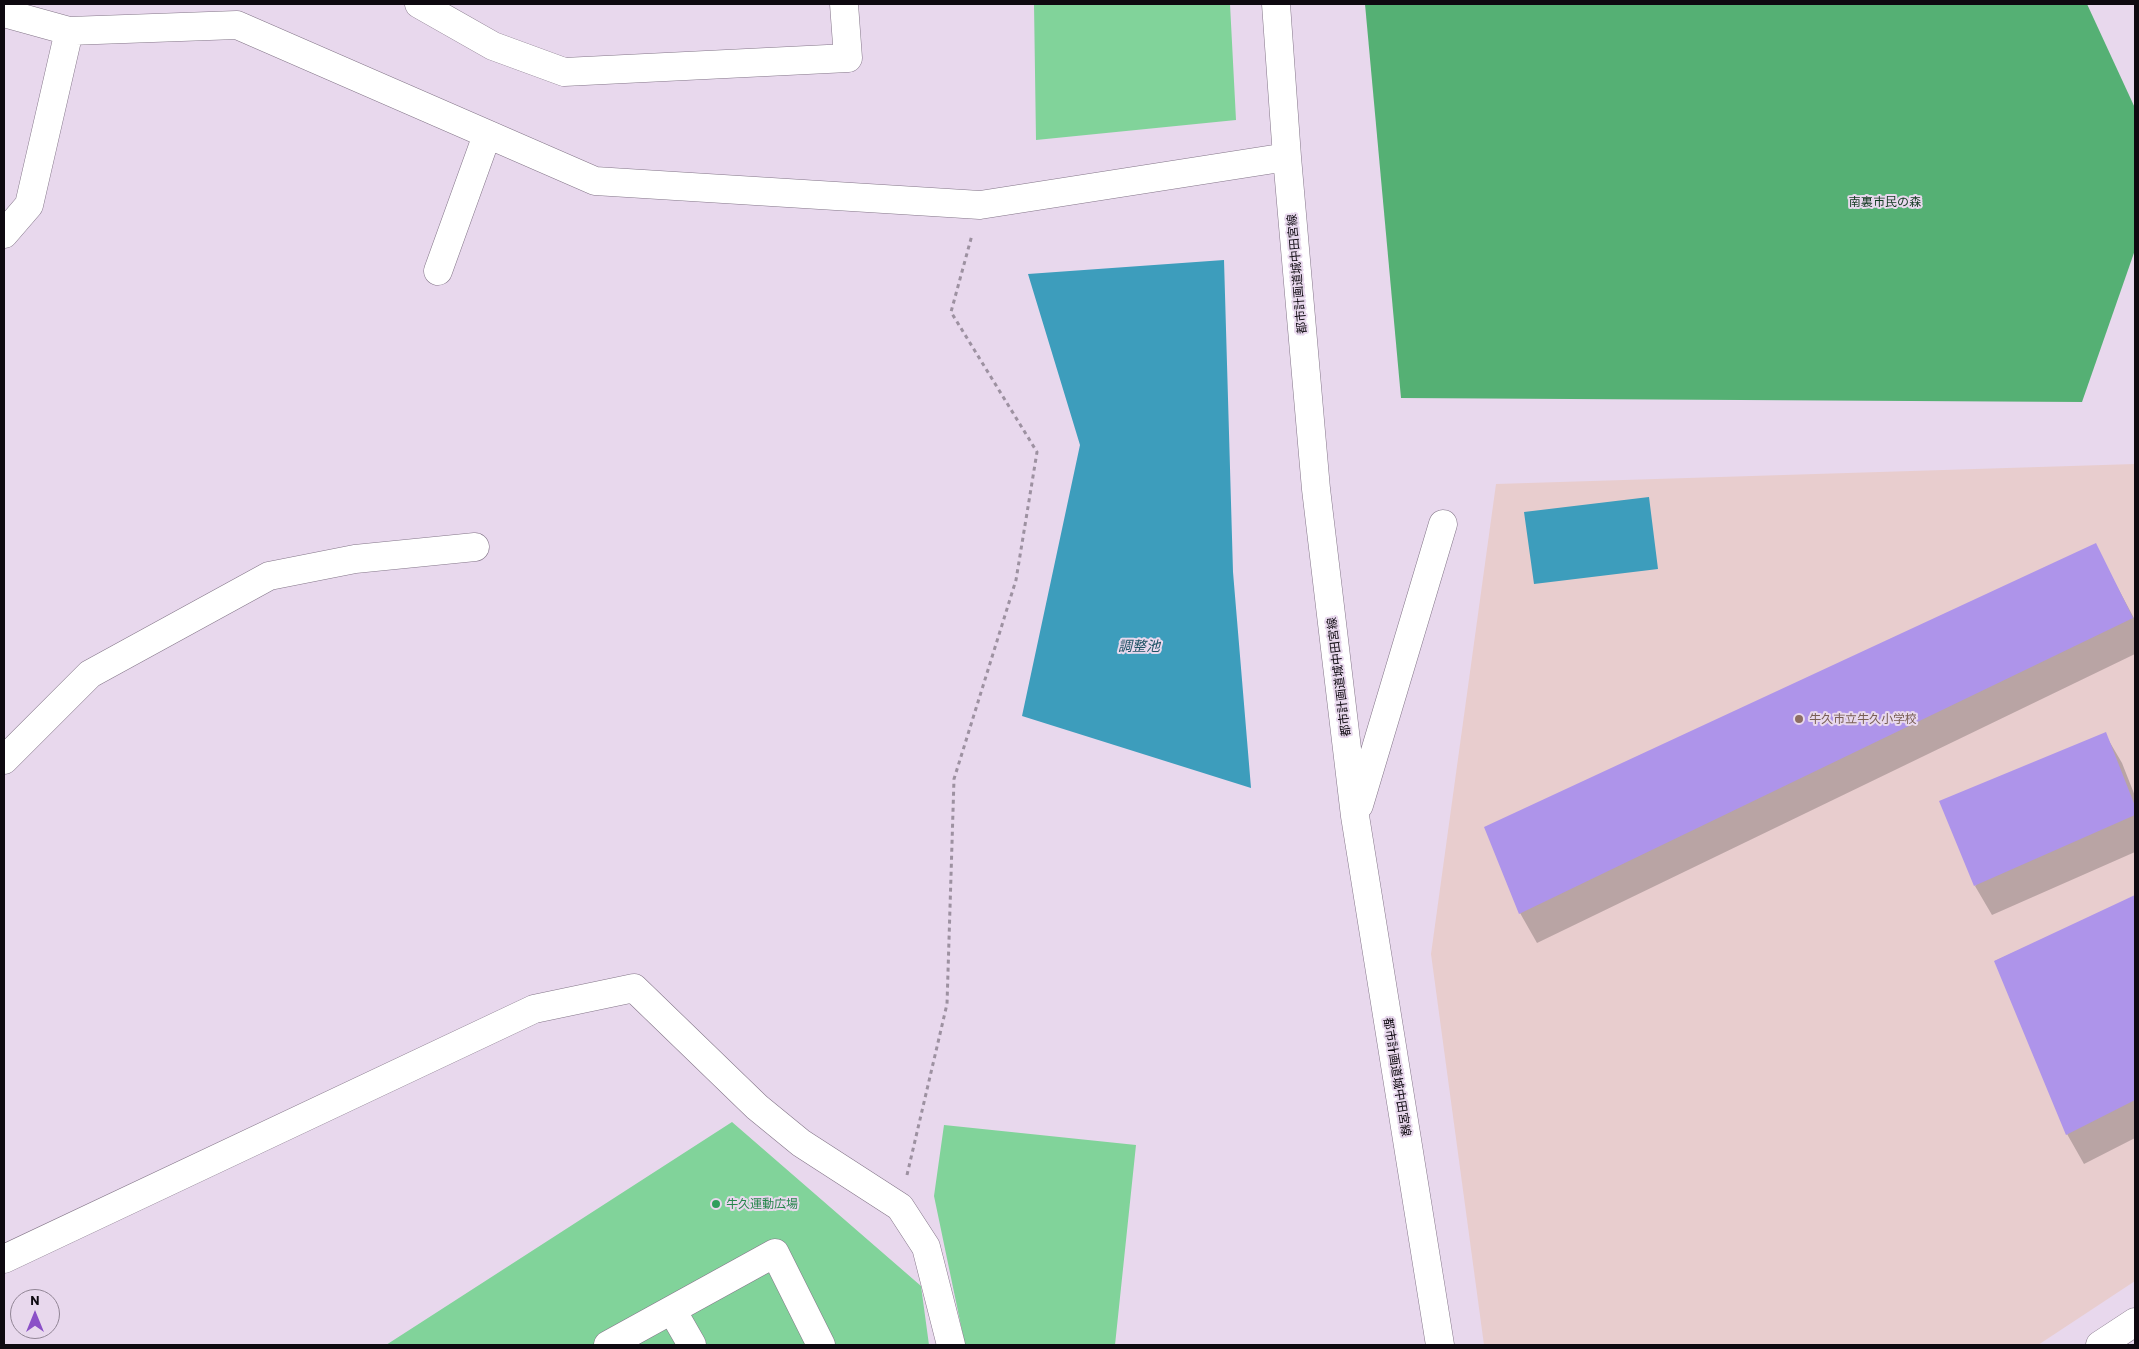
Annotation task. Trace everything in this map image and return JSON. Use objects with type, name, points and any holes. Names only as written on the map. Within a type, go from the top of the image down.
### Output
[{"type":"street","points":[[419,4],[493,46],[564,72],[848,58],[844,4]]},
{"type":"street","name":"都市計画道城中田宮線","points":[[1276,4],[1287,157],[1316,489],[1355,816],[1440,1345]]},
{"type":"street","points":[[4,14],[70,31],[237,26],[595,181],[980,205],[1287,157]]},
{"type":"street","points":[[4,234],[28,205],[70,31]]},
{"type":"street","points":[[438,271],[487,135]]},
{"type":"street","points":[[1355,816],[1443,524]]},
{"type":"street","points":[[4,760],[90,674],[269,576],[355,559],[475,547]]},
{"type":"street","points":[[4,1259],[534,1009],[634,988],[757,1107],[801,1143],[900,1208],[926,1247],[951,1345]]},
{"type":"street","points":[[608,1345],[775,1253],[821,1345]]},
{"type":"street","points":[[672,1310],[692,1345]]},
{"type":"street","points":[[2106,1344],[2135,1322]]},
{"type":"path","points":[[900,1208],[947,1004],[954,779],[1016,580],[1037,452],[951,312],[980,205]]},
{"type":"shaded area","name":"牛久市立牛久小学校","points":[[2135,464],[2135,1281],[2038,1345],[1484,1345],[1431,954],[1496,484]]},
{"type":"green space","points":[[1034,4],[1230,4],[1236,120],[1036,140]]},
{"type":"green space","name":"南裏市民の森","points":[[1365,4],[2087,4],[2135,108],[2135,250],[2082,402],[1401,398]]},
{"type":"green space","name":"牛久運動広場","points":[[732,1122],[921,1286],[929,1345],[386,1345]]},
{"type":"green space","points":[[944,1125],[1136,1145],[1115,1345],[965,1345],[934,1196]]},
{"type":"water","name":"調整池","points":[[1224,260],[1233,572],[1251,788],[1022,716],[1080,445],[1028,274]]},
{"type":"water","points":[[1649,497],[1658,569],[1534,584],[1524,512]]},
{"type":"building","points":[[2096,543],[2133,618],[1519,914],[1484,827]]},
{"type":"building","points":[[2106,732],[2135,806],[2135,815],[1974,886],[1939,801]]},
{"type":"building","points":[[2135,895],[2135,1100],[2066,1135],[1994,961]]},
{"type":"place","name":"牛久市立牛久小学校","points":[[1799,719]]},
{"type":"place","name":"牛久運動広場","points":[[716,1204]]}]
